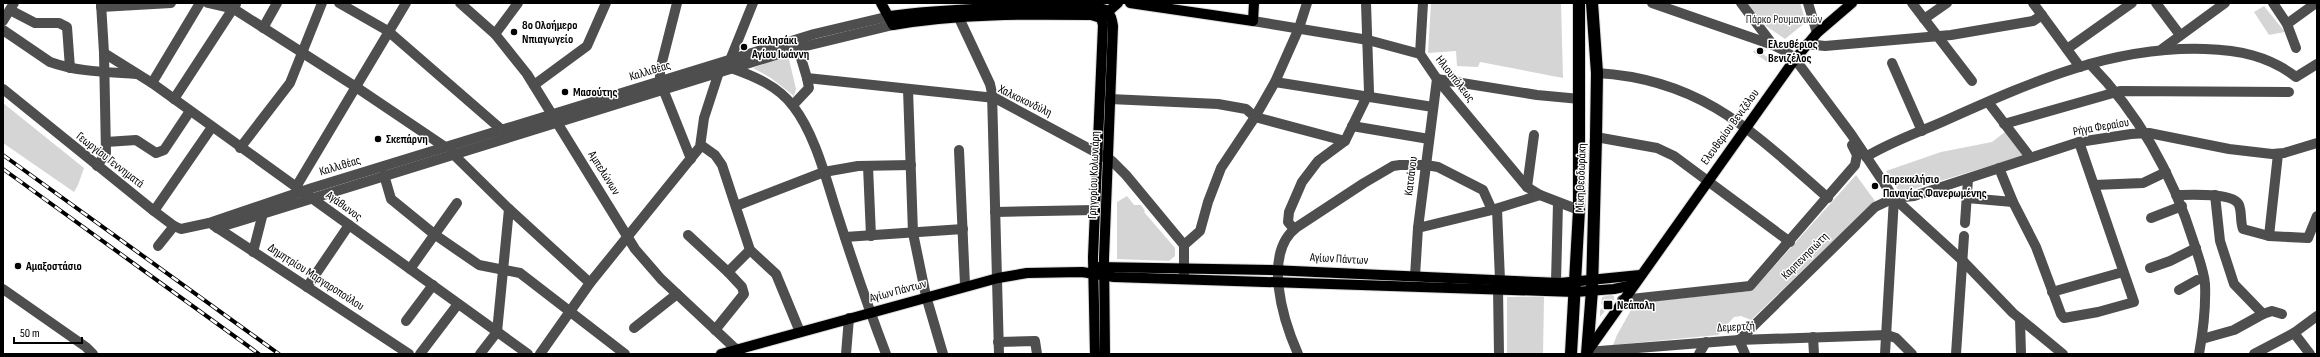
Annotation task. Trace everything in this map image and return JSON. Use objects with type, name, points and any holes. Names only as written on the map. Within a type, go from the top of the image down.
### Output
[{"type":"highway","name":"Μίκη Θεοδωράκη","points":[[1571,354],[1579,210],[1579,3]]},
{"type":"highway","name":"Μίκη Θεοδωράκη","points":[[1587,353],[1592,285],[1596,138],[1596,73],[1592,3]]},
{"type":"main road","points":[[881,3],[891,21]]},
{"type":"main road","points":[[1104,15],[1118,3]]},
{"type":"main road","points":[[1130,3],[1253,21],[1254,3]]},
{"type":"main road","name":"Ελευθερίου Βενιζέλου","points":[[1587,353],[1640,274],[1795,59],[1817,34],[1852,3]]},
{"type":"main road","name":"Καλλιθέας","points":[[891,21],[956,10],[1094,7],[1104,15]]},
{"type":"main road","name":"Γρηγορίου Κολωνιάρη","points":[[1095,354],[1095,210],[1104,15],[1111,17],[1113,26],[1108,158],[1096,271],[1105,354]]},
{"type":"main road","name":"Αγίων Πάντων","points":[[721,354],[738,352],[760,343],[965,285],[1027,274],[1183,267],[1294,270],[1415,276],[1499,284],[1556,282],[1575,287]]},
{"type":"main road","name":"Αγίων Πάντων","points":[[1096,271],[1184,278],[1293,282],[1499,284],[1575,287],[1592,285]]},
{"type":"main road","points":[[1592,285],[1640,274]]},
{"type":"main road","points":[[1592,285],[1633,285]]},
{"type":"main road","points":[[758,354],[760,343]]},
{"type":"street","points":[[97,166],[105,155],[106,142],[105,72],[101,5],[171,3]]},
{"type":"street","points":[[152,83],[200,3]]},
{"type":"street","points":[[208,3],[235,6],[263,28],[356,87],[445,147]]},
{"type":"street","points":[[263,28],[277,3]]},
{"type":"street","points":[[240,148],[290,83],[322,3]]},
{"type":"street","points":[[339,3],[388,31],[502,130]]},
{"type":"street","points":[[303,192],[356,87],[406,3]]},
{"type":"street","name":"Αμπελώνων","points":[[460,3],[495,34],[534,85],[629,237],[634,249],[677,294],[738,352]]},
{"type":"street","points":[[495,34],[518,3]]},
{"type":"street","points":[[534,85],[587,46],[606,3]]},
{"type":"street","points":[[677,3],[660,70],[661,85],[691,159]]},
{"type":"street","points":[[753,3],[730,64],[764,82],[793,105],[824,172],[869,312],[886,354]]},
{"type":"street","points":[[1184,278],[1184,245],[1200,231],[1208,202],[1221,168],[1255,117],[1275,82],[1299,28],[1308,3]]},
{"type":"street","points":[[1294,229],[1288,222],[1289,212],[1302,182],[1318,161],[1344,141],[1369,90],[1366,3]]},
{"type":"street","points":[[1420,54],[1423,3]]},
{"type":"street","points":[[1654,3],[1773,45],[1787,52],[1795,59],[1818,89],[1894,198],[1962,260],[2020,319],[2064,354]]},
{"type":"street","points":[[1741,3],[1773,45]]},
{"type":"street","points":[[1808,3],[1817,34]]},
{"type":"street","points":[[1912,3],[1972,81]]},
{"type":"street","points":[[1924,19],[1947,3]]},
{"type":"street","points":[[2067,49],[2132,3]]},
{"type":"street","points":[[2156,3],[2180,35]]},
{"type":"street","points":[[2162,49],[2225,3]]},
{"type":"street","points":[[2273,3],[2287,24],[2296,48]]},
{"type":"street","points":[[2287,24],[2316,3]]},
{"type":"street","points":[[2035,4],[2067,49],[2115,92],[2145,132],[2182,206],[2196,248],[2205,284],[2202,339],[2199,354]]},
{"type":"street","points":[[3,20],[12,6],[35,23],[59,23],[67,27],[70,68]]},
{"type":"street","points":[[174,99],[235,6]]},
{"type":"street","points":[[956,10],[990,84],[992,98],[999,354]]},
{"type":"street","points":[[1807,44],[1825,46],[1937,36],[2033,21],[2042,15]]},
{"type":"street","name":"Καλλιθέας","points":[[661,85],[719,72],[730,64],[798,48],[891,21]]},
{"type":"street","name":"Καλλιθέας","points":[[213,225],[263,212],[303,192],[384,175],[453,154],[555,118],[730,64],[819,32],[891,21]]},
{"type":"street","name":"Ηλιουπόλεως","points":[[1253,21],[1368,40],[1420,54],[1437,79],[1527,187],[1558,203],[1579,210]]},
{"type":"street","points":[[3,30],[50,62],[70,68],[137,74]]},
{"type":"street","points":[[793,105],[809,88],[798,48]]},
{"type":"street","points":[[1866,157],[2045,78],[2085,65],[2162,49],[2220,50],[2255,55],[2280,66],[2296,77],[2317,64]]},
{"type":"street","name":"Αγάθωνος","points":[[104,53],[152,83],[240,148],[528,354]]},
{"type":"street","points":[[1892,63],[1922,131]]},
{"type":"street","points":[[540,354],[568,310],[629,237],[701,145],[704,118],[719,72]]},
{"type":"street","points":[[1596,73],[1626,75],[1662,83],[1717,108],[1746,128],[1828,198]]},
{"type":"street","name":"Χαλκοκονδύλη","points":[[806,78],[992,98],[1108,158],[1126,175],[1184,245]]},
{"type":"street","points":[[1437,79],[1537,95],[1580,99]]},
{"type":"street","name":"Κατσάνου","points":[[1415,276],[1418,228],[1437,79]]},
{"type":"street","points":[[1275,82],[1433,107]]},
{"type":"street","points":[[908,89],[913,233],[926,296],[943,354]]},
{"type":"street","points":[[1622,300],[1750,286],[1790,242],[1855,165],[1857,155],[1850,141],[1818,96],[1818,89]]},
{"type":"street","name":"Γεωργίου Γεννηματά","points":[[3,90],[174,226]]},
{"type":"street","points":[[2004,124],[2115,92],[2289,92]]},
{"type":"street","points":[[1110,99],[1218,104],[1246,109],[1255,117],[1344,141]]},
{"type":"street","points":[[1988,102],[2030,158]]},
{"type":"street","points":[[106,142],[136,140],[156,153],[164,150],[190,111]]},
{"type":"street","name":"Καλλιθέας","points":[[213,225],[303,192],[445,147],[502,130],[555,118]]},
{"type":"street","points":[[1352,126],[1429,139]]},
{"type":"street","points":[[154,211],[212,127]]},
{"type":"street","name":"Ρήγα Φεραίου","points":[[1894,198],[1911,196],[1968,179],[2079,142],[2145,132],[2240,150],[2278,154],[2317,143]]},
{"type":"street","points":[[1527,187],[1534,136]]},
{"type":"street","points":[[1596,138],[1657,148],[1674,156],[1790,242]]},
{"type":"street","points":[[1999,168],[2013,202],[2036,247],[2052,292],[2064,318],[2098,312],[2134,302],[2079,142]]},
{"type":"street","points":[[701,145],[715,155],[722,165],[750,250],[776,274],[800,332]]},
{"type":"street","points":[[959,150],[965,285]]},
{"type":"street","points":[[453,154],[509,209],[590,283]]},
{"type":"street","points":[[2268,236],[2278,154]]},
{"type":"street","points":[[736,206],[824,172],[868,166],[911,165]]},
{"type":"street","points":[[1298,354],[1288,333],[1274,281],[1275,270],[1282,245],[1287,235],[1332,202],[1394,166],[1426,165],[1438,167],[1482,189],[1495,209],[1499,284],[1499,354]]},
{"type":"street","points":[[868,166],[871,236]]},
{"type":"street","points":[[2094,185],[2143,183],[2166,172]]},
{"type":"street","points":[[384,175],[392,200],[434,234],[479,265],[520,273],[625,354]]},
{"type":"street","points":[[1965,223],[1968,179]]},
{"type":"street","points":[[1418,228],[1495,209],[1540,195]]},
{"type":"street","points":[[2176,195],[2215,195],[2238,202],[2244,230],[2268,236],[2308,238],[2317,216]]},
{"type":"street","points":[[2215,195],[2220,241],[2234,284],[2263,314]]},
{"type":"street","points":[[1885,354],[1894,198]]},
{"type":"street","name":"Καρπενησιώτη","points":[[1739,340],[1875,207],[1894,198]]},
{"type":"street","points":[[1967,198],[2013,202]]},
{"type":"street","points":[[410,269],[457,203]]},
{"type":"street","points":[[1556,282],[1558,203]]},
{"type":"street","points":[[2151,218],[2182,206]]},
{"type":"street","points":[[480,354],[497,332],[509,209]]},
{"type":"street","points":[[995,212],[1095,210]]},
{"type":"street","points":[[253,252],[263,212]]},
{"type":"street","points":[[158,246],[174,226],[181,229],[213,225]]},
{"type":"street","name":"Δημητρίου Μαργαροπούλου","points":[[213,225],[409,354]]},
{"type":"street","points":[[307,287],[349,225]]},
{"type":"street","points":[[845,237],[962,229]]},
{"type":"street","points":[[688,235],[728,272],[744,292],[715,330]]},
{"type":"street","points":[[1956,354],[1964,236]]},
{"type":"street","points":[[2150,268],[2170,262],[2196,248]]},
{"type":"street","points":[[728,272],[750,250]]},
{"type":"street","points":[[1293,282],[1294,270]]},
{"type":"street","points":[[2052,292],[2124,272]]},
{"type":"street","points":[[2179,290],[2197,280]]},
{"type":"street","points":[[406,321],[433,285]]},
{"type":"street","points":[[3,289],[89,349]]},
{"type":"street","points":[[634,328],[677,294]]},
{"type":"street","points":[[420,354],[458,304]]},
{"type":"street","points":[[2202,339],[2234,330],[2263,314],[2272,311],[2282,314]]},
{"type":"street","points":[[2254,354],[2294,333],[2317,316]]},
{"type":"street","points":[[846,354],[849,318]]},
{"type":"street","points":[[2020,319],[2021,354]]},
{"type":"street","points":[[2294,333],[2310,354]]},
{"type":"street","points":[[1887,335],[1898,340],[1912,354]]},
{"type":"street","name":"Δεμερτζή","points":[[1587,353],[1739,340],[1887,335]]},
{"type":"street","points":[[1813,337],[1814,354]]},
{"type":"street","points":[[1739,340],[1745,354]]},
{"type":"street","points":[[998,342],[1035,341],[1037,354]]},
{"type":"street","points":[[1699,354],[1706,342]]},
{"type":"green space","points":[[1431,3],[1561,3],[1563,78],[1480,62],[1478,67],[1457,66],[1456,51],[1428,53]]},
{"type":"green space","name":"Πάρκο Ρουμανικών","points":[[1747,3],[1800,3],[1806,22],[1785,39],[1766,26]]},
{"type":"green space","points":[[2264,6],[2285,32],[2269,35],[2254,12]]},
{"type":"green space","points":[[1757,48],[1766,50],[1763,54],[1773,61],[1770,64],[1753,52]]},
{"type":"green space","points":[[788,55],[796,89],[794,96],[771,78],[753,68]]},
{"type":"green space","points":[[3,103],[84,168],[74,192],[3,143]]},
{"type":"green space","points":[[2005,132],[2023,156],[1900,193],[1886,171],[1941,152],[1992,142]]},
{"type":"green space","points":[[1856,175],[1875,201],[1751,320],[1741,316],[1734,317],[1718,335],[1613,345],[1635,303],[1752,291]]},
{"type":"green space","points":[[1127,196],[1134,205],[1141,205],[1145,211],[1144,212],[1175,248],[1175,256],[1169,261],[1117,259],[1117,202]]},
{"type":"green space","points":[[1611,295],[1614,296],[1614,300],[1600,317],[1600,310],[1604,306],[1601,304],[1602,297]]},
{"type":"green space","points":[[1507,297],[1544,297],[1543,354],[1507,354]]},
{"type":"railway","points":[[3,155],[279,354]]},
{"type":"railway","points":[[3,169],[259,354]]},
{"type":"place","name":"8o Ολοήμερο Νπιαγωγείο","points":[[514,32]]},
{"type":"place","name":"Εκκλησάκι Αγίου Ιωάννη","points":[[744,47]]},
{"type":"place","name":"Ελευθέριος Βενιζέλος","points":[[1760,51]]},
{"type":"place","name":"Μασούτης","points":[[565,92]]},
{"type":"place","name":"Σκεπάρνη","points":[[378,139]]},
{"type":"place","name":"Παρεκκλήσιο Παναγίας Φανερωμένης","points":[[1875,186]]},
{"type":"place","name":"Αμαξοστάσιο","points":[[18,266]]},
{"type":"place","name":"Νεάπολη","points":[[1608,305]]}]
